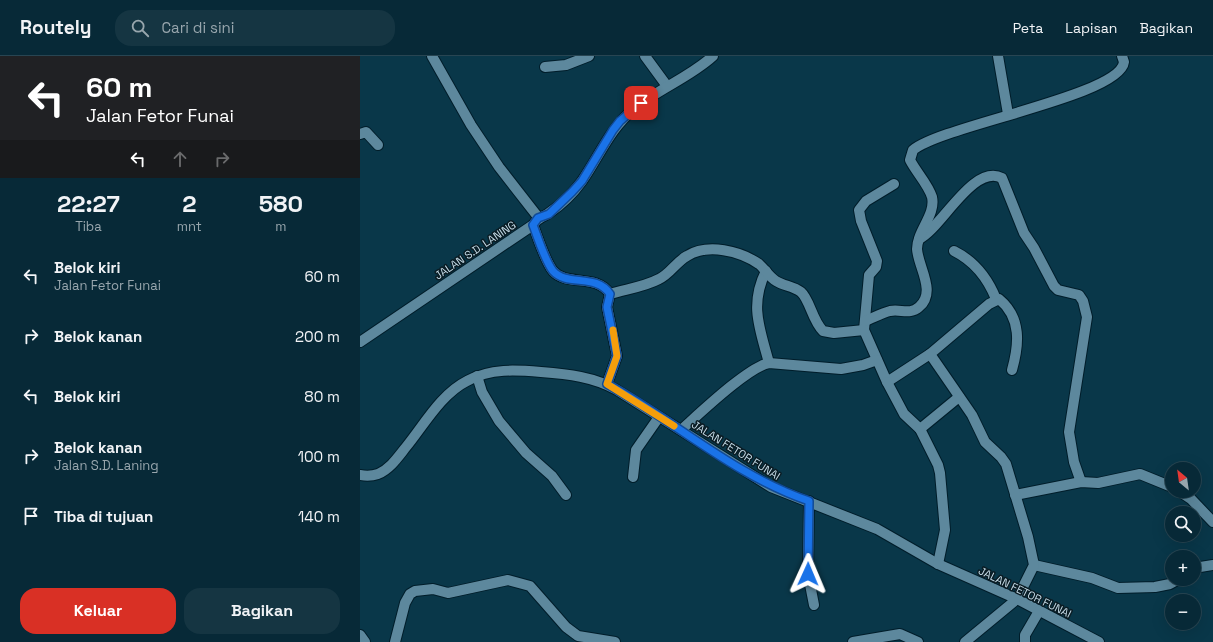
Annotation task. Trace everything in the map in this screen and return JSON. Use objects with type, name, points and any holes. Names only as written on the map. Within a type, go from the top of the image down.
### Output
[{"type":"street","points":[[545,67],[566,65],[589,56]]},
{"type":"street","points":[[645,56],[667,86]]},
{"type":"street","name":"JALAN S.D. LANING","points":[[360,342],[536,221],[549,214],[582,181],[603,144],[620,121],[634,108],[667,86],[691,73],[714,56]]},
{"type":"street","points":[[998,56],[1008,114]]},
{"type":"street","points":[[610,294],[658,280],[666,275],[689,254],[700,251],[722,249],[752,260],[777,282],[791,286],[802,292],[813,318],[823,331],[834,333],[864,326],[892,311],[913,311],[920,306],[925,299],[926,289],[918,256],[919,239],[931,211],[932,197],[910,160],[913,150],[926,143],[1008,114],[1063,100],[1101,82],[1121,70],[1124,65],[1122,56]]},
{"type":"street","points":[[435,58],[471,125],[536,221],[553,271],[568,278],[603,286],[610,294]]},
{"type":"street","points":[[360,134],[366,132],[378,145]]},
{"type":"street","points":[[919,239],[927,235],[943,214],[975,183],[991,176],[998,175],[1002,178],[1024,233],[1034,248],[1054,286],[1058,290],[1079,295],[1084,301],[1087,317],[1069,432],[1074,462],[1081,482]]},
{"type":"street","points":[[894,184],[866,201],[859,210],[861,221],[877,261],[876,267],[869,275],[864,326],[877,360],[904,414],[920,429],[938,465],[942,494],[944,537],[938,564]]},
{"type":"street","points":[[954,251],[966,258],[980,271],[990,285],[996,299],[1000,300],[1011,316],[1017,332],[1018,344],[1012,370]]},
{"type":"street","points":[[766,271],[759,285],[756,307],[757,319],[769,363]]},
{"type":"street","points":[[607,384],[617,356],[607,307],[610,294]]},
{"type":"street","points":[[887,382],[930,354],[996,299]]},
{"type":"street","points":[[930,354],[972,415],[986,442],[1004,460],[1028,537],[1034,565],[1017,600],[965,642]]},
{"type":"street","points":[[681,430],[749,372],[762,364],[769,363],[841,369],[863,365],[877,360]]},
{"type":"street","name":"JALAN FETOR FUNAI","points":[[360,475],[376,475],[385,470],[396,460],[442,401],[456,389],[477,376],[502,370],[580,376],[607,384],[771,487],[877,529],[938,564],[1017,600],[1099,642]]},
{"type":"street","points":[[477,376],[482,392],[500,421],[526,453],[552,476],[566,495]]},
{"type":"street","points":[[920,429],[959,396]]},
{"type":"street","points":[[633,477],[636,450],[659,417]]},
{"type":"street","points":[[1015,495],[1081,482],[1098,483],[1140,474],[1165,484]]},
{"type":"street","points":[[1189,498],[1213,522]]},
{"type":"street","points":[[809,501],[808,574],[814,605]]},
{"type":"street","points":[[1034,565],[1092,578],[1118,588],[1155,587],[1165,585]]},
{"type":"street","points":[[1201,567],[1213,565]]},
{"type":"street","points":[[395,642],[405,603],[410,594],[415,591],[433,589],[448,593],[508,580],[530,586],[566,627],[578,636],[615,642]]},
{"type":"street","points":[[1025,642],[1025,635],[1038,611]]},
{"type":"street","points":[[853,642],[900,634],[918,642]]},
{"type":"street","points":[[360,635],[364,642]]},
{"type":"slow traffic","points":[[613,330],[617,356],[607,384],[674,426]]},
{"type":"route","points":[[641,103],[620,121],[613,130],[603,144],[582,181],[549,214],[538,218],[533,225],[553,271],[561,276],[574,280],[592,282],[603,286],[610,294],[607,307],[615,340],[617,356],[607,384],[755,478],[785,493],[809,501],[808,574]]}]
